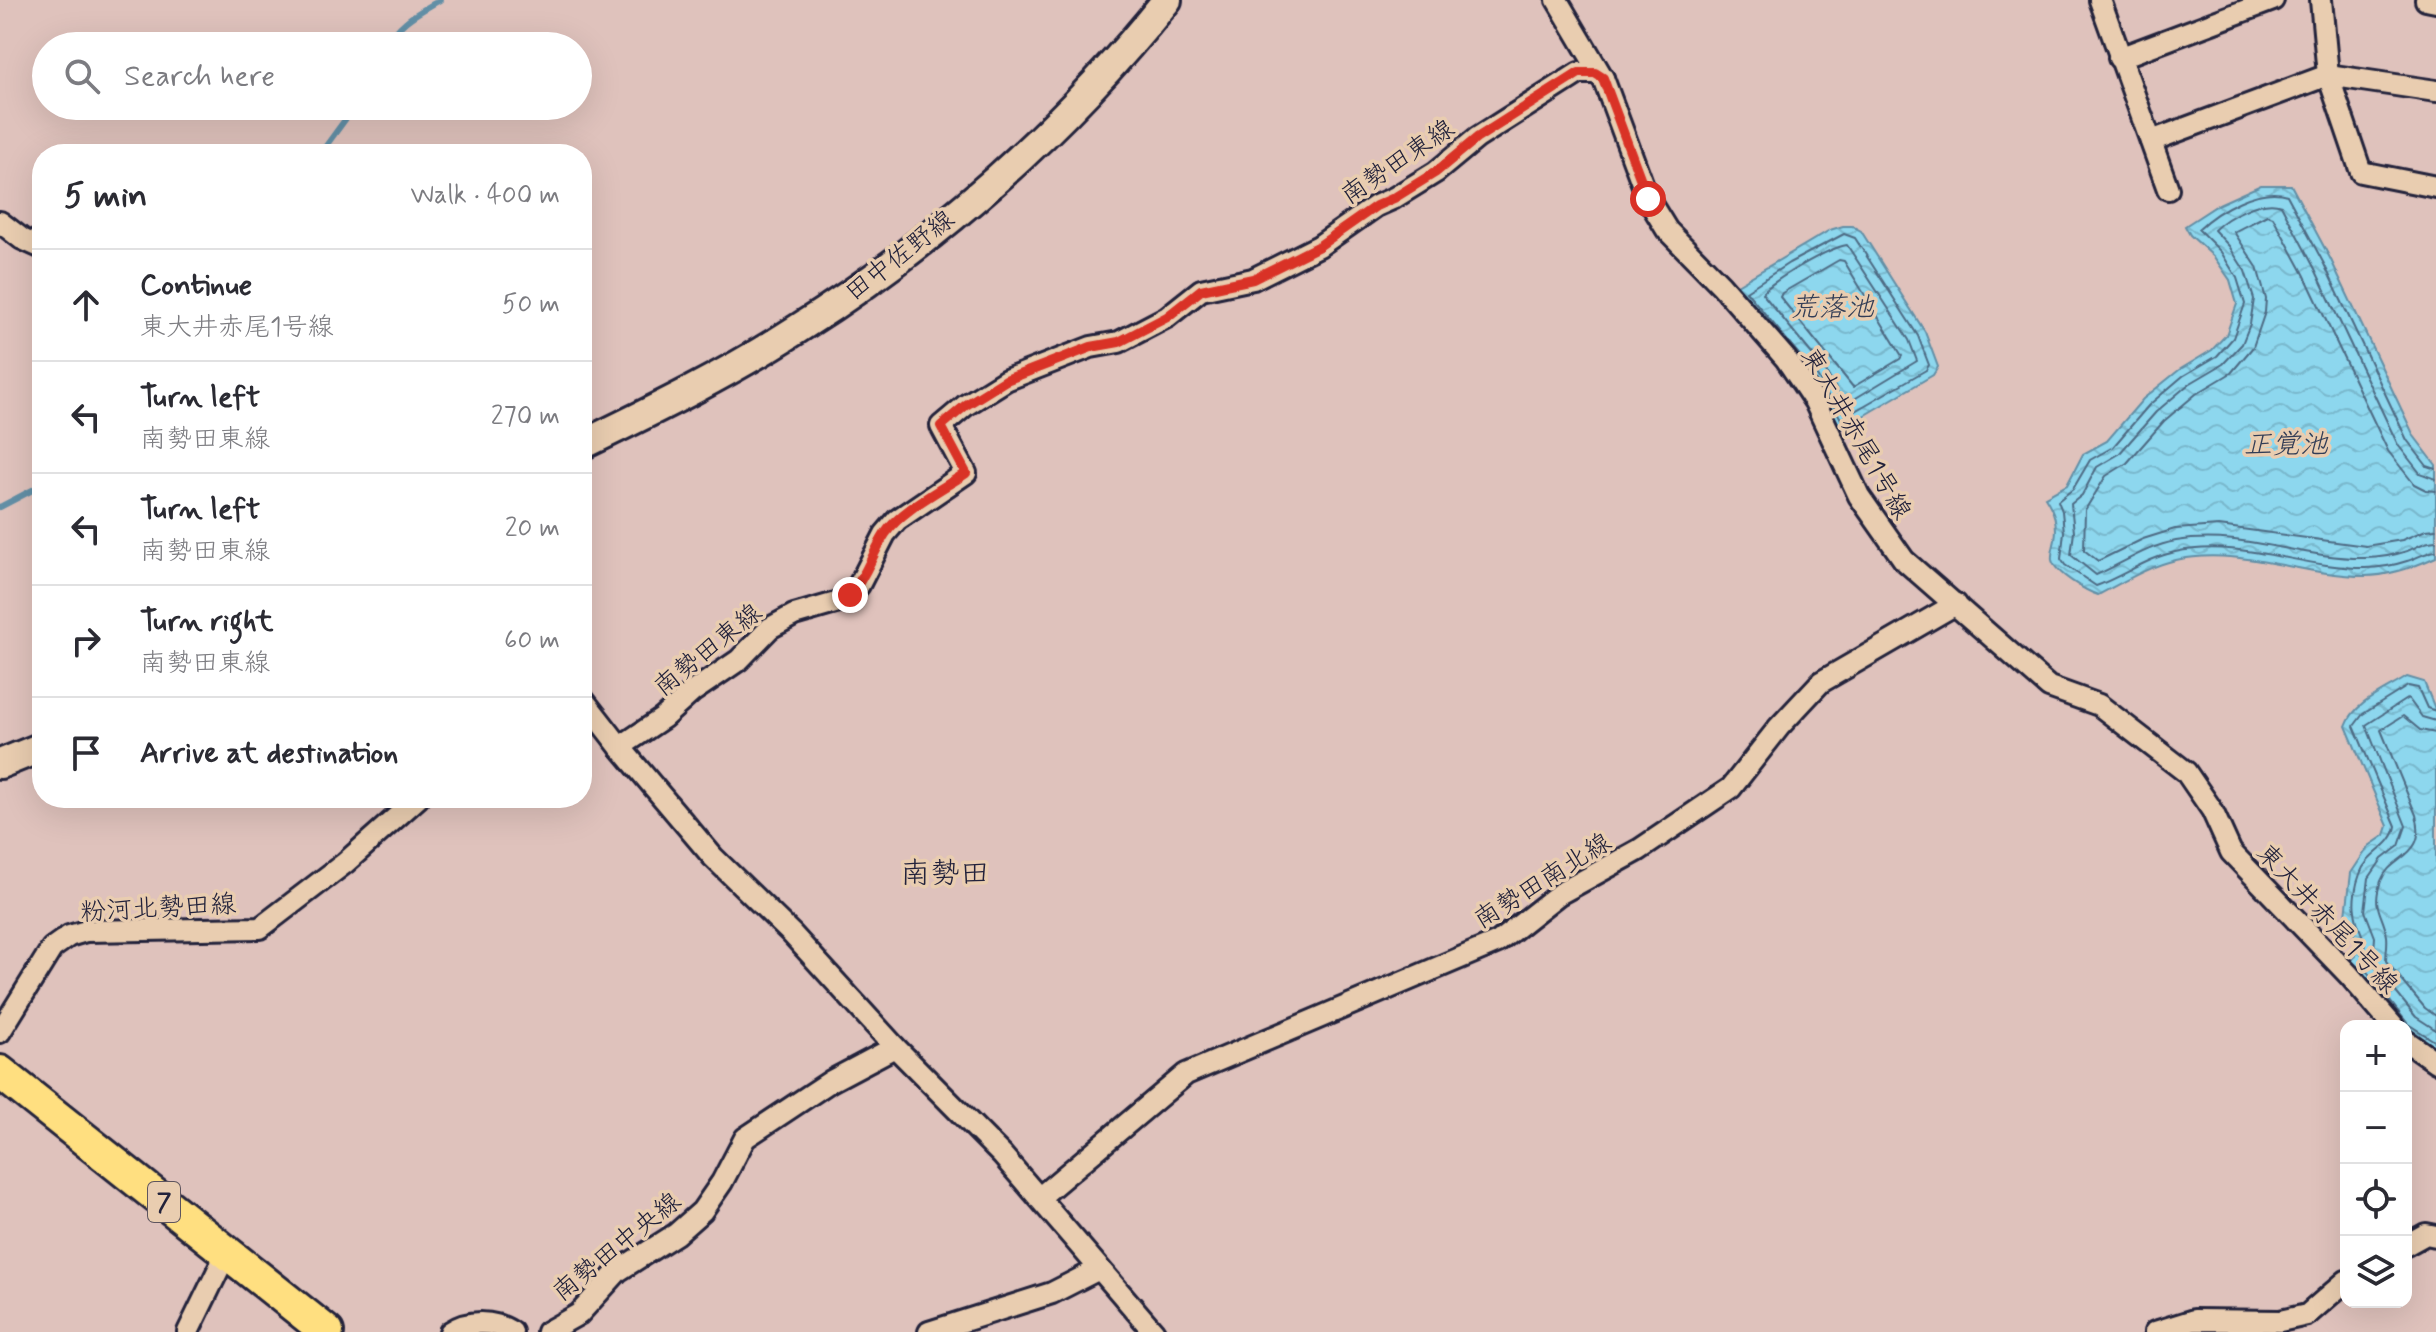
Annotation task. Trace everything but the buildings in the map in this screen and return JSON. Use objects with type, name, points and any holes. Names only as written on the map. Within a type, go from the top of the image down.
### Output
[{"type":"main road","name":"7","points":[[0,1072],[327,1332]]},
{"type":"street","name":"田中佐野線","points":[[592,440],[667,404],[794,332],[863,286],[1034,145],[1132,44],[1167,0]]},
{"type":"street","name":"東大井赤尾1号線","points":[[1557,0],[1603,78],[1648,199],[1667,230],[1786,359],[1815,402],[1859,496],[1904,560],[2049,687],[2099,705],[2186,772],[2212,810],[2231,852],[2388,1020]]},
{"type":"street","points":[[2100,0],[2168,189]]},
{"type":"street","points":[[2119,58],[2273,0]]},
{"type":"street","points":[[2321,0],[2328,75],[2361,172],[2436,187]]},
{"type":"street","points":[[2426,0],[2436,2]]},
{"type":"street","name":"南勢田東線","points":[[620,747],[739,660],[770,628],[794,615],[839,602],[850,595],[859,585],[885,534],[897,520],[966,473],[941,426],[966,405],[1006,380],[1091,347],[1119,342],[1145,330],[1201,290],[1253,279],[1280,268],[1319,246],[1376,206],[1436,172],[1477,138],[1579,73],[1595,73],[1603,78]]},
{"type":"street","points":[[2151,141],[2328,75],[2436,91]]},
{"type":"street","points":[[0,222],[32,244]]},
{"type":"street","name":"南勢田南北線","points":[[1040,1197],[1186,1074],[1498,942],[1559,894],[1639,850],[1731,788],[1779,727],[1821,682],[1956,604]]},
{"type":"street","points":[[592,711],[713,857],[792,934],[895,1047],[1040,1197],[1154,1332]]},
{"type":"street","points":[[0,764],[32,751]]},
{"type":"street","name":"粉河北勢田線","points":[[0,1032],[52,948],[69,936],[86,931],[260,928],[345,863],[407,808]]},
{"type":"street","points":[[2412,1045],[2436,1062]]},
{"type":"street","name":"南勢田中央線","points":[[547,1332],[579,1314],[618,1271],[676,1234],[702,1211],[722,1182],[745,1138],[831,1081],[895,1047]]},
{"type":"street","points":[[2412,1242],[2426,1234],[2436,1236]]},
{"type":"street","points":[[188,1332],[227,1252]]},
{"type":"street","points":[[929,1332],[1052,1293],[1099,1269]]},
{"type":"street","points":[[2155,1332],[2194,1320],[2280,1321],[2307,1315],[2340,1286]]},
{"type":"street","points":[[450,1332],[462,1324],[486,1323],[503,1326],[512,1332]]},
{"type":"water","name":"正覚池","points":[[2261,185],[2291,185],[2331,260],[2414,436],[2436,465],[2436,557],[2402,570],[2365,576],[2318,572],[2247,559],[2200,557],[2166,563],[2098,595],[2093,593],[2072,581],[2054,565],[2056,523],[2045,497],[2067,485],[2083,454],[2107,441],[2143,399],[2179,370],[2212,350],[2226,335],[2237,304],[2230,280],[2214,257],[2190,235],[2185,226],[2219,204]]},
{"type":"water","name":"荒落池","points":[[1852,226],[1861,231],[1925,332],[1938,367],[1933,375],[1841,429],[1832,425],[1732,288],[1830,230]]},
{"type":"water","points":[[2407,677],[2424,682],[2436,711],[2436,1052],[2412,1035],[2412,1020],[2397,1020],[2348,963],[2356,956],[2357,941],[2346,915],[2351,873],[2369,846],[2385,835],[2388,826],[2346,726],[2356,710]]},
{"type":"waterway","points":[[397,32],[416,14],[440,0]]},
{"type":"waterway","points":[[327,144],[345,120]]},
{"type":"waterway","points":[[0,507],[32,490]]},
{"type":"district","name":"南勢田","points":[[945,873]]},
{"type":"route","points":[[850,595],[859,585],[885,534],[897,520],[966,473],[941,426],[966,405],[1006,380],[1091,347],[1119,342],[1145,330],[1201,290],[1253,279],[1280,268],[1319,246],[1376,206],[1436,172],[1477,138],[1579,73],[1595,73],[1603,78],[1648,199]]}]
